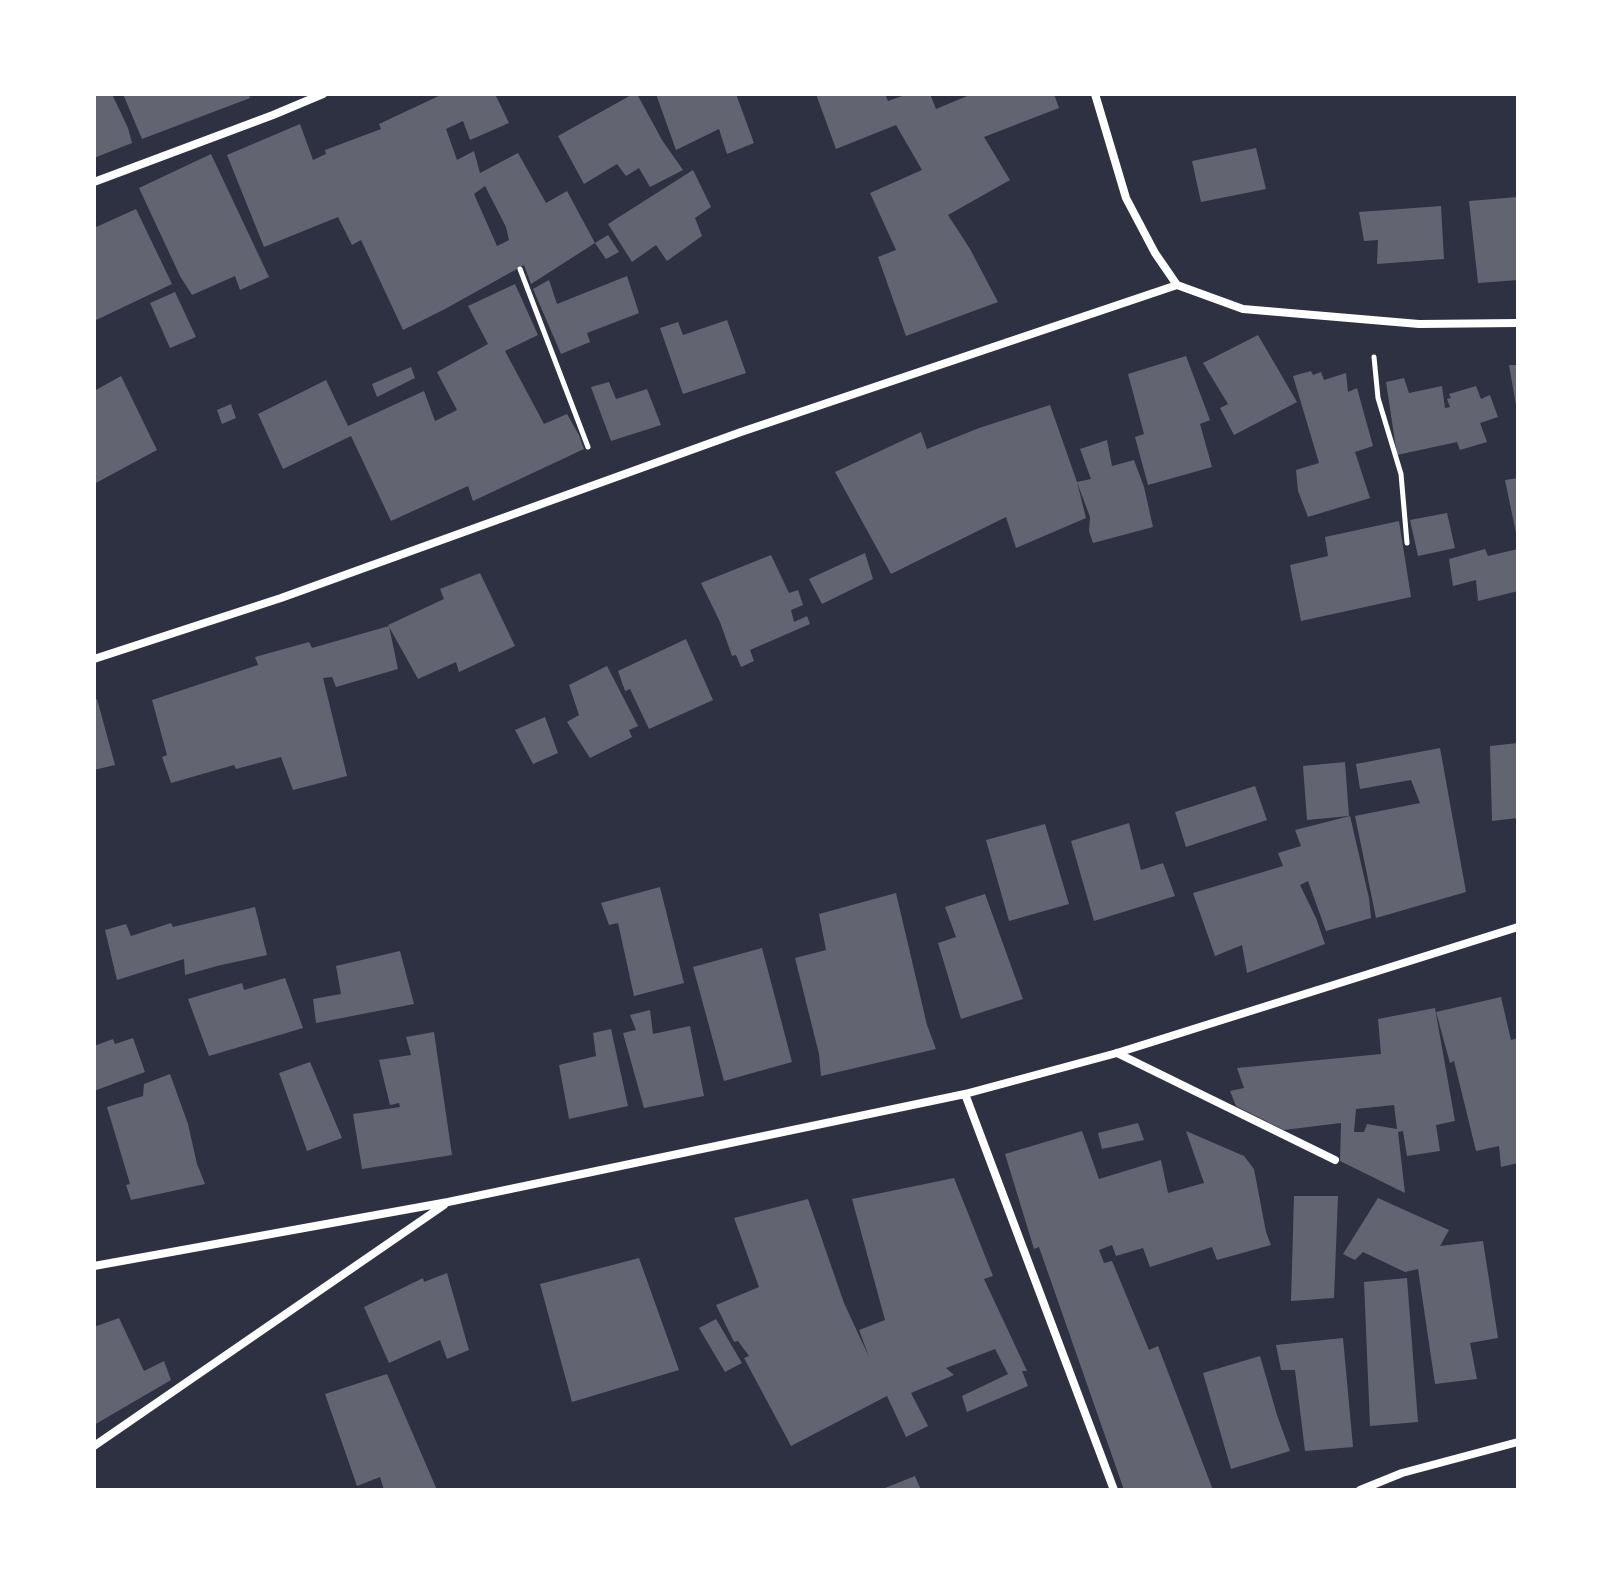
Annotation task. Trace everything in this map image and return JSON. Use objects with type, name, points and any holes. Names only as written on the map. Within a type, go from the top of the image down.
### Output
[{"type":"street","points":[[94,182],[323,94]]},
{"type":"street","points":[[1095,94],[1126,198],[1155,253],[1177,285],[1243,309],[1419,324],[1518,323]]},
{"type":"street","points":[[94,659],[281,598],[741,432],[1177,285]]},
{"type":"street","points":[[94,1266],[448,1202],[965,1094],[1117,1053],[1518,927]]},
{"type":"street","points":[[1117,1053],[1335,1160]]},
{"type":"street","points":[[965,1094],[1114,1490]]},
{"type":"street","points":[[94,1446],[448,1202]]},
{"type":"street","points":[[1360,1490],[1402,1473],[1518,1442]]},
{"type":"path","points":[[520,269],[602,482]]},
{"type":"path","points":[[1370,320],[1378,398],[1401,474],[1407,543]]},
{"type":"building","points":[[94,94],[112,94],[132,143],[94,158]]},
{"type":"building","points":[[123,94],[249,94],[250,98],[142,139]]},
{"type":"building","points":[[443,94],[495,94],[509,123],[470,140],[463,121],[446,129],[457,160],[474,151],[480,173],[518,153],[546,203],[567,191],[595,243],[531,284],[524,265],[403,330],[361,240],[352,245],[338,217],[264,247],[227,155],[300,124],[313,160],[326,154],[325,150],[381,129],[379,124]],"holes":[[[485,186],[506,227],[509,240],[497,246],[474,194]]]},
{"type":"building","points":[[637,94],[662,140],[683,170],[650,187],[639,168],[626,176],[617,164],[584,184],[558,136]]},
{"type":"building","points":[[656,94],[736,94],[754,143],[727,154],[719,129],[676,150]]},
{"type":"building","points":[[816,94],[885,94],[888,101],[908,94],[930,94],[936,109],[972,94],[1054,94],[1059,108],[984,137],[1010,180],[948,215],[998,302],[906,336],[878,257],[896,250],[870,193],[922,170],[896,125],[836,149]]},
{"type":"building","points":[[1256,148],[1266,189],[1201,202],[1192,161]]},
{"type":"building","points":[[211,154],[269,277],[240,290],[235,276],[192,295],[139,188]]},
{"type":"building","points":[[693,170],[711,207],[695,218],[702,236],[667,261],[656,245],[632,262],[608,224]]},
{"type":"building","points":[[1518,197],[1518,280],[1478,283],[1469,201]]},
{"type":"building","points":[[1441,206],[1444,259],[1377,264],[1378,240],[1364,241],[1359,212]]},
{"type":"building","points":[[136,209],[172,284],[94,321],[94,228]]},
{"type":"building","points":[[608,235],[619,252],[606,259],[595,243]]},
{"type":"building","points":[[627,276],[639,313],[587,333],[590,342],[561,354],[533,289],[549,280],[557,304]]},
{"type":"building","points":[[515,284],[538,335],[505,351],[544,424],[567,414],[584,449],[473,501],[468,486],[391,521],[351,436],[283,469],[258,414],[326,380],[348,426],[424,391],[435,421],[457,410],[437,372],[488,344],[468,306]]},
{"type":"building","points":[[175,292],[196,337],[170,348],[150,303]]},
{"type":"building","points":[[727,320],[746,373],[683,394],[660,328],[678,322],[683,335]]},
{"type":"building","points":[[1258,335],[1297,402],[1234,435],[1220,408],[1228,404],[1203,363]]},
{"type":"building","points":[[1186,356],[1210,420],[1200,424],[1212,467],[1148,485],[1135,437],[1144,434],[1128,374]]},
{"type":"building","points":[[1509,365],[1518,365],[1518,405],[1516,405]]},
{"type":"building","points":[[411,367],[415,378],[377,397],[372,384]]},
{"type":"building","points":[[1311,371],[1313,375],[1321,372],[1324,380],[1346,373],[1348,392],[1357,388],[1373,446],[1355,452],[1370,498],[1308,517],[1298,491],[1296,470],[1319,463],[1293,376]]},
{"type":"building","points":[[121,376],[157,450],[94,484],[94,391]]},
{"type":"building","points":[[1404,378],[1409,393],[1442,386],[1445,408],[1450,407],[1449,394],[1476,386],[1481,399],[1490,395],[1498,417],[1480,423],[1487,442],[1460,450],[1457,442],[1397,455],[1386,382]]},
{"type":"building","points":[[609,382],[616,399],[647,389],[661,425],[611,441],[591,387]]},
{"type":"building","points":[[231,404],[236,418],[222,424],[217,410]]},
{"type":"building","points":[[1050,405],[1086,518],[1016,548],[1006,517],[891,574],[835,472],[921,432],[927,449]]},
{"type":"building","points":[[1107,440],[1112,466],[1134,460],[1153,527],[1093,543],[1089,531],[1090,517],[1077,482],[1091,479],[1080,449]]},
{"type":"building","points":[[1518,478],[1518,538],[1517,538],[1505,480]]},
{"type":"building","points":[[1447,513],[1455,548],[1418,556],[1410,520]]},
{"type":"building","points":[[1399,521],[1411,597],[1301,621],[1290,565],[1328,556],[1325,537]]},
{"type":"building","points":[[1485,549],[1488,556],[1518,549],[1518,591],[1478,601],[1476,580],[1453,586],[1449,559]]},
{"type":"building","points":[[865,553],[873,579],[822,604],[809,579]]},
{"type":"building","points":[[771,555],[789,593],[798,590],[803,605],[791,610],[794,622],[807,616],[810,624],[750,650],[754,661],[741,667],[736,655],[732,656],[701,583]]},
{"type":"building","points":[[480,573],[515,646],[459,672],[456,662],[418,679],[388,625],[444,599],[440,589]]},
{"type":"building","points":[[389,626],[398,669],[336,687],[332,677],[323,678],[347,776],[293,790],[281,757],[236,769],[234,765],[171,783],[162,757],[167,755],[152,700],[258,665],[255,657],[309,642],[312,648]]},
{"type":"building","points":[[686,639],[713,700],[649,729],[630,689],[625,691],[618,671]]},
{"type":"building","points":[[607,666],[638,726],[629,730],[632,737],[590,758],[567,722],[579,715],[569,685]]},
{"type":"building","points":[[97,699],[115,765],[94,770],[94,700]]},
{"type":"building","points":[[545,717],[558,753],[533,764],[515,730]]},
{"type":"building","points":[[1518,743],[1518,818],[1492,821],[1490,746]]},
{"type":"building","points":[[1440,748],[1466,892],[1376,918],[1355,816],[1420,803],[1411,780],[1360,789],[1356,764]]},
{"type":"building","points":[[1345,762],[1349,816],[1307,820],[1303,766]]},
{"type":"building","points":[[1255,786],[1267,820],[1186,847],[1175,812]]},
{"type":"building","points":[[1350,816],[1371,918],[1326,931],[1308,881],[1300,885],[1325,944],[1247,973],[1242,945],[1215,956],[1193,893],[1283,866],[1278,853],[1301,846],[1295,830]]},
{"type":"building","points":[[1129,823],[1141,870],[1163,863],[1175,896],[1094,921],[1071,841]]},
{"type":"building","points":[[1045,824],[1069,904],[1009,921],[986,840]]},
{"type":"building","points":[[660,887],[684,983],[634,996],[618,923],[609,925],[601,903]]},
{"type":"building","points":[[896,893],[927,1025],[936,1049],[821,1076],[819,1054],[795,958],[826,950],[819,914]]},
{"type":"building","points":[[985,894],[1023,999],[961,1019],[938,943],[956,937],[945,907]]},
{"type":"building","points":[[255,907],[267,955],[185,975],[184,959],[117,980],[105,930],[126,924],[131,936],[171,923],[173,927]]},
{"type":"building","points":[[762,948],[792,1062],[724,1081],[693,967]]},
{"type":"building","points":[[400,951],[414,1004],[316,1023],[313,999],[341,994],[336,966]]},
{"type":"building","points":[[285,978],[303,1028],[209,1056],[188,999],[242,983],[244,990]]},
{"type":"building","points":[[1501,997],[1511,1040],[1518,1038],[1518,1163],[1501,1167],[1499,1146],[1476,1151],[1454,1061],[1450,1063],[1436,1012]]},
{"type":"building","points":[[1435,1008],[1455,1121],[1436,1125],[1440,1151],[1407,1156],[1403,1131],[1398,1132],[1405,1193],[1340,1161],[1341,1123],[1284,1130],[1236,1106],[1230,1091],[1244,1088],[1237,1068],[1381,1054],[1378,1019]],"holes":[[[1394,1105],[1397,1129],[1367,1124],[1364,1132],[1354,1132],[1356,1109]]]},
{"type":"building","points":[[650,1010],[653,1034],[690,1026],[704,1096],[644,1108],[623,1033],[636,1030],[630,1015]]},
{"type":"building","points":[[611,1029],[628,1106],[569,1119],[559,1065],[596,1056],[593,1033]]},
{"type":"building","points":[[434,1032],[452,1155],[362,1169],[353,1114],[400,1107],[399,1103],[390,1105],[379,1060],[411,1055],[406,1037]]},
{"type":"building","points":[[133,1038],[145,1072],[94,1091],[94,1046],[113,1039],[115,1044]]},
{"type":"building","points":[[310,1062],[342,1138],[307,1151],[279,1073]]},
{"type":"building","points":[[170,1074],[205,1184],[131,1200],[126,1185],[130,1184],[107,1107],[143,1096],[144,1084]]},
{"type":"building","points":[[1138,1123],[1144,1140],[1102,1149],[1098,1133]]},
{"type":"building","points":[[1082,1131],[1099,1179],[1161,1160],[1168,1193],[1204,1183],[1186,1131],[1244,1156],[1254,1169],[1271,1245],[1217,1260],[1212,1247],[1150,1267],[1143,1248],[1116,1256],[1112,1245],[1099,1250],[1104,1263],[1112,1261],[1149,1350],[1158,1346],[1213,1490],[1124,1490],[1039,1247],[1034,1249],[1005,1154]]},
{"type":"building","points":[[954,1178],[993,1276],[984,1279],[1027,1371],[1022,1371],[1028,1386],[967,1412],[962,1396],[1008,1374],[995,1349],[946,1368],[954,1375],[911,1393],[928,1426],[906,1437],[887,1396],[791,1446],[744,1358],[749,1356],[738,1341],[734,1342],[716,1305],[759,1287],[734,1218],[808,1199],[844,1303],[869,1357],[859,1330],[885,1320],[852,1199]]},
{"type":"building","points":[[1294,1196],[1338,1196],[1334,1298],[1291,1301]]},
{"type":"building","points":[[1378,1198],[1449,1230],[1440,1246],[1483,1241],[1498,1338],[1470,1343],[1477,1379],[1435,1384],[1418,1269],[1405,1272],[1363,1252],[1355,1260],[1343,1254]]},
{"type":"building","points":[[639,1258],[679,1370],[572,1402],[540,1284]]},
{"type":"building","points":[[447,1273],[469,1350],[447,1359],[440,1340],[389,1363],[364,1307],[423,1278],[424,1282]]},
{"type":"building","points":[[1407,1278],[1418,1422],[1370,1426],[1364,1282]]},
{"type":"building","points":[[119,1318],[144,1371],[164,1361],[171,1380],[94,1425],[94,1327]]},
{"type":"building","points":[[716,1319],[742,1363],[725,1372],[699,1328]]},
{"type":"building","points":[[1343,1338],[1353,1447],[1305,1451],[1295,1370],[1281,1370],[1276,1345]]},
{"type":"building","points":[[1260,1356],[1290,1451],[1231,1469],[1203,1373]]},
{"type":"building","points":[[387,1374],[437,1490],[384,1490],[380,1477],[357,1486],[325,1394]]},
{"type":"building","points":[[915,1476],[921,1490],[880,1490]]}]
